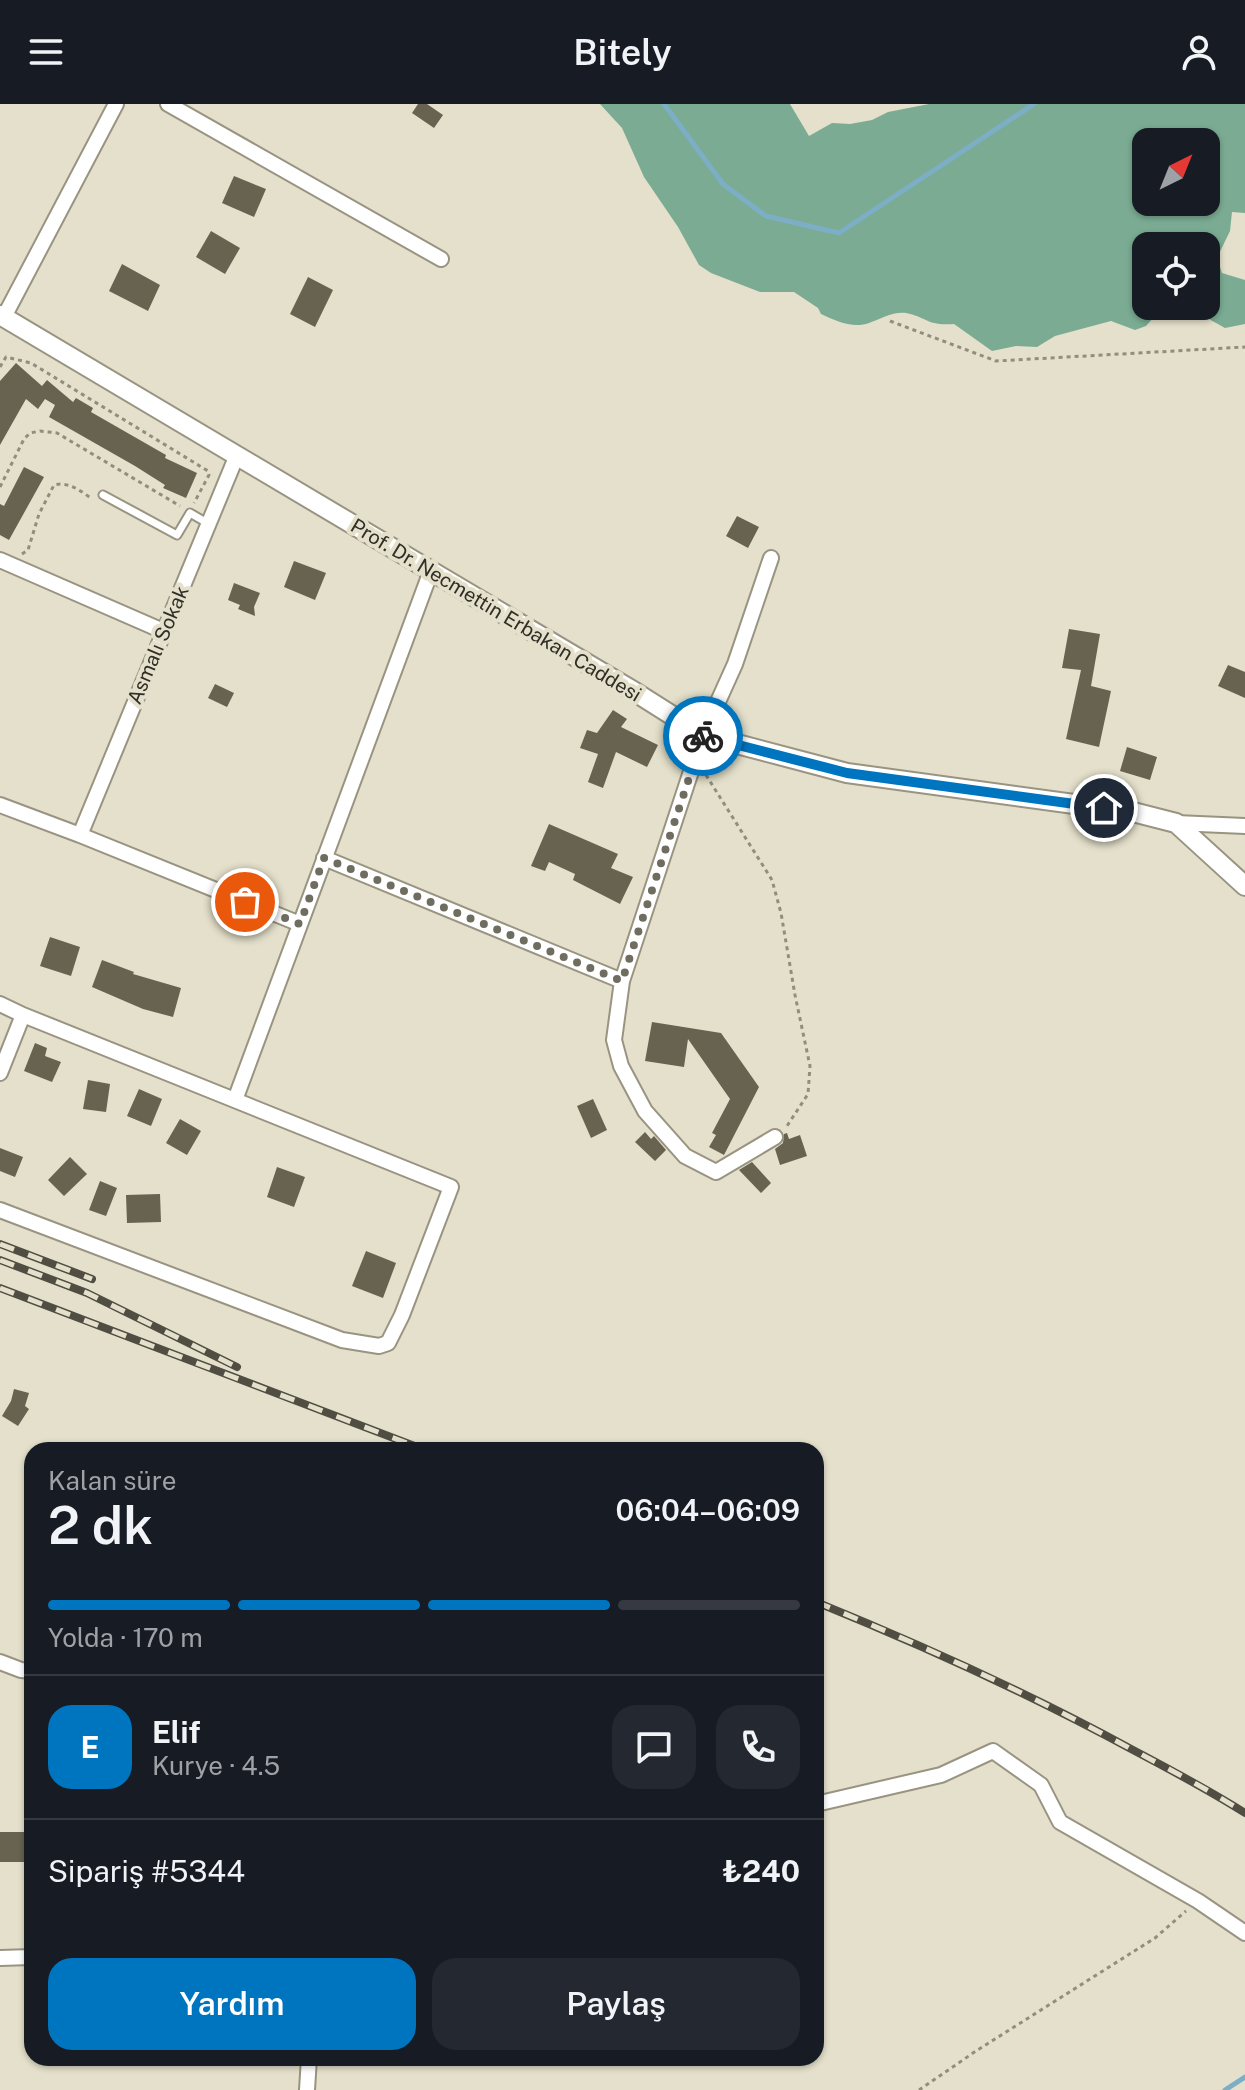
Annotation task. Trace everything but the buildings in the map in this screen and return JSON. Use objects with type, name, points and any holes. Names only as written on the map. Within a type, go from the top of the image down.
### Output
[{"type":"street","points":[[2,316],[116,104]]},
{"type":"street","points":[[168,104],[441,259]]},
{"type":"street","name":"Prof. Dr. Necmettin Erbakan Caddesi","points":[[2,316],[703,735],[847,773],[1133,812],[1176,823],[1245,886]]},
{"type":"street","name":"Asmalı Sokak","points":[[80,835],[237,455]]},
{"type":"street","points":[[6,555],[163,631]]},
{"type":"street","points":[[771,558],[735,664],[703,735],[622,981],[614,1040],[621,1066],[645,1111],[685,1156],[716,1172],[775,1137]]},
{"type":"street","points":[[235,1100],[431,571]]},
{"type":"street","points":[[0,805],[300,924]]},
{"type":"street","points":[[1176,823],[1245,826]]},
{"type":"street","points":[[324,858],[622,981]]},
{"type":"street","points":[[0,1004],[451,1187],[402,1315],[388,1343],[379,1346],[342,1340],[0,1210]]},
{"type":"street","points":[[0,1073],[23,1015]]},
{"type":"street","points":[[0,1662],[24,1670]]},
{"type":"street","points":[[824,1802],[941,1775],[993,1751],[1041,1785],[1060,1822],[1198,1901],[1245,1933]]},
{"type":"street","points":[[0,1958],[24,1957]]},
{"type":"street","points":[[307,2090],[308,2066]]},
{"type":"lane","points":[[103,495],[177,535],[190,513],[209,524]]},
{"type":"path","points":[[890,321],[996,361],[1245,347]]},
{"type":"path","points":[[0,367],[6,357],[31,363],[208,471],[209,475],[193,505]]},
{"type":"path","points":[[0,487],[24,439],[30,433],[40,431],[57,433],[83,446],[180,506]]},
{"type":"path","points":[[6,555],[22,554],[28,550],[39,514],[54,485],[61,483],[79,489],[93,500],[103,495]]},
{"type":"path","points":[[696,759],[772,880],[781,913],[810,1066],[808,1094],[791,1122],[775,1137]]},
{"type":"path","points":[[919,2090],[1155,1938],[1198,1901]]},
{"type":"green space","points":[[600,104],[790,104],[809,136],[832,123],[872,120],[888,112],[929,104],[1245,104],[1245,213],[1232,212],[1230,231],[1220,252],[1220,232],[1132,232],[1132,320],[1151,320],[1135,330],[1111,321],[1055,336],[1037,347],[1016,346],[992,351],[954,324],[932,322],[906,313],[892,314],[863,325],[851,325],[821,314],[818,308],[794,292],[760,292],[711,273],[699,265],[644,177],[622,128]]},
{"type":"green space","points":[[1220,267],[1222,273],[1245,280],[1245,324],[1225,328],[1211,320],[1220,320]]},
{"type":"waterway","points":[[664,104],[723,184],[766,216],[839,233],[1034,104]]},
{"type":"waterway","points":[[1225,2090],[1245,2077]]},
{"type":"railway","points":[[0,1244],[92,1279]]},
{"type":"railway","points":[[0,1260],[87,1293],[237,1367]]},
{"type":"railway","points":[[0,1288],[404,1442]]},
{"type":"railway","points":[[824,1605],[937,1653],[1055,1709],[1245,1813]]},
{"type":"way so far","points":[[245,902],[300,924],[324,858],[622,981],[703,736]]},
{"type":"route","points":[[703,736],[847,773],[1104,808]]}]
